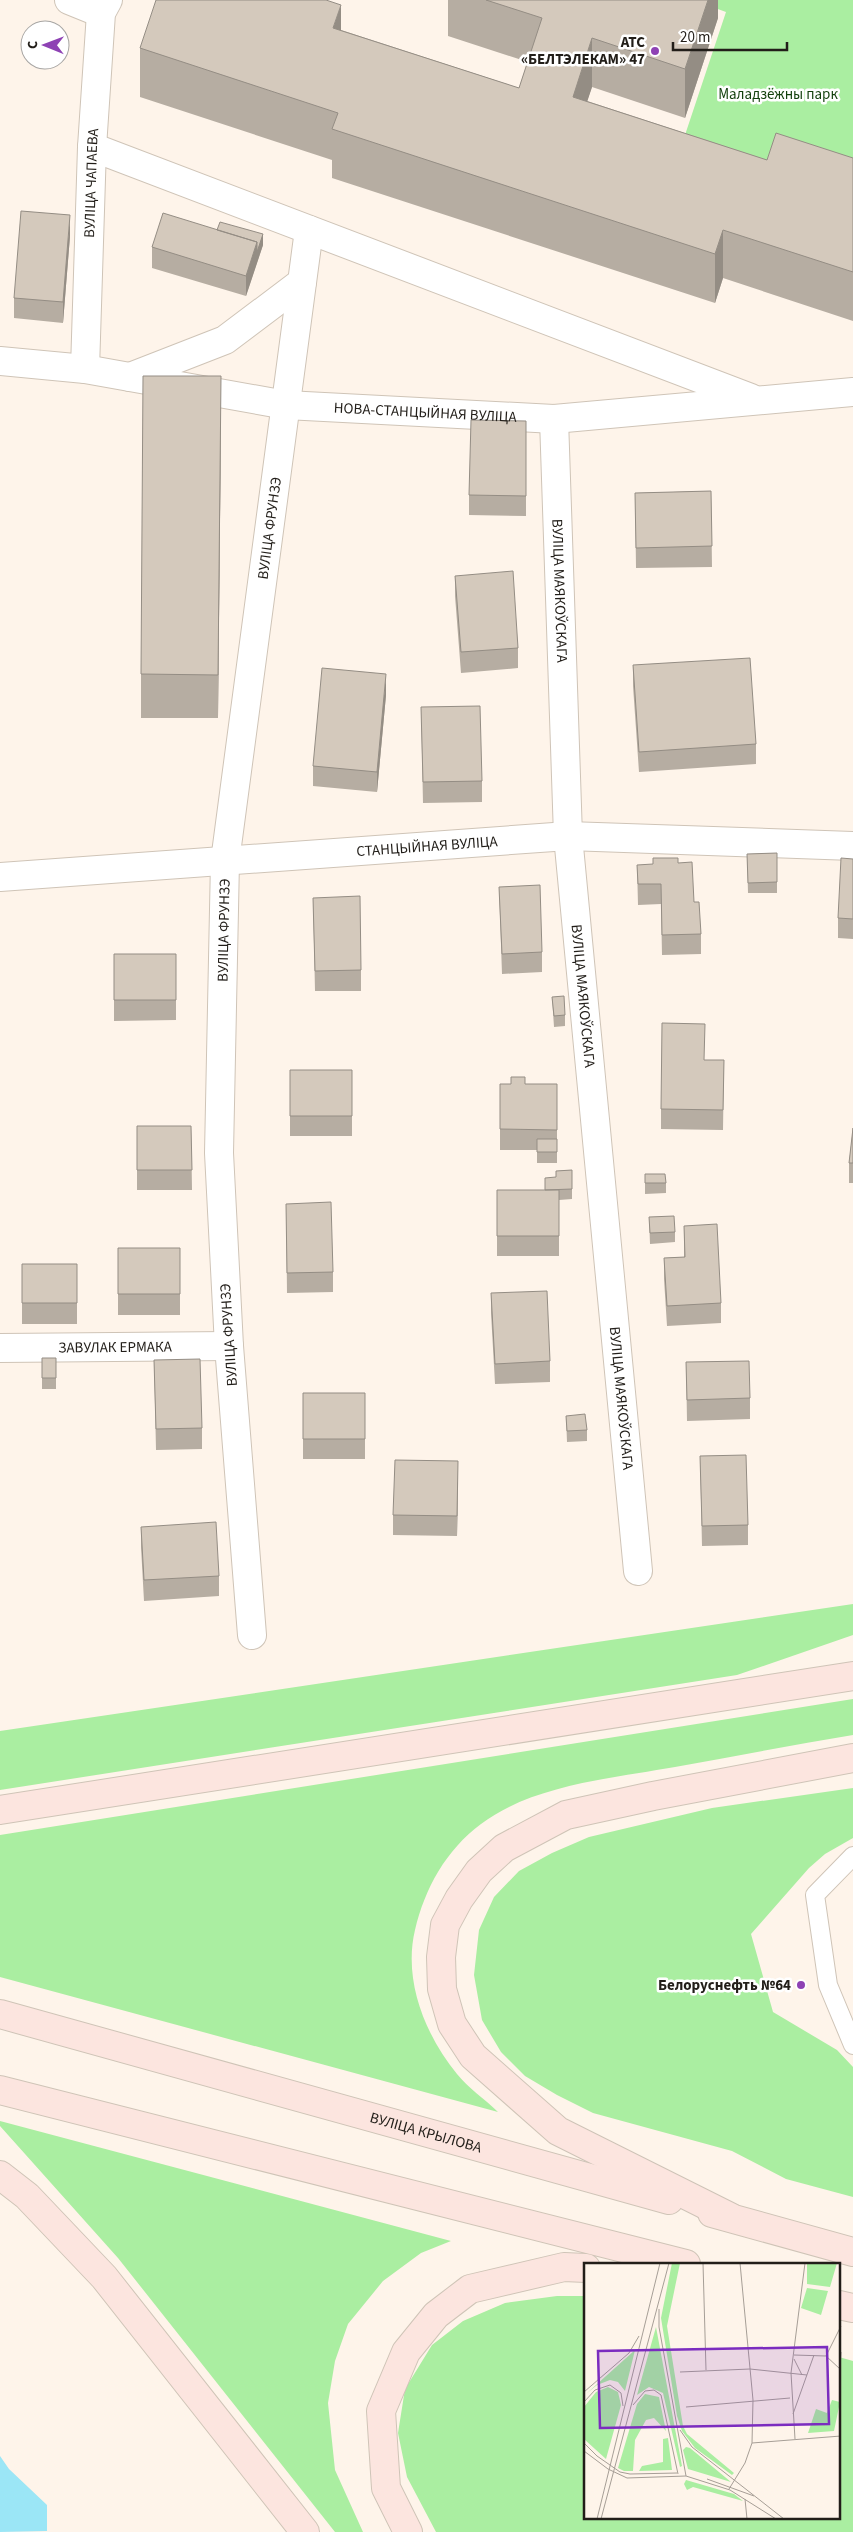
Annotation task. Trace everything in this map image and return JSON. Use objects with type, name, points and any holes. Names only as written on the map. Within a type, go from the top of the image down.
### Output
[{"type":"main road","points":[[810,1683],[853,1662]]},
{"type":"main road","points":[[0,1810],[853,1676]]},
{"type":"main road","points":[[730,2217],[558,2132],[473,2056],[452,2024],[442,1989],[440,1957],[446,1925],[458,1899],[478,1871],[497,1854],[534,1831],[566,1815],[652,1796],[853,1758]]},
{"type":"main road","name":"ВУЛІЦА КРЫЛОВА","points":[[0,2014],[853,2252]]},
{"type":"main road","points":[[0,2090],[682,2263]]},
{"type":"main road","points":[[0,2175],[27,2196],[104,2277],[305,2532]]},
{"type":"main road","points":[[408,2532],[386,2488],[381,2411],[406,2352],[436,2315],[470,2289],[564,2267],[584,2268]]},
{"type":"main road","points":[[840,2305],[853,2308]]},
{"type":"street","points":[[68,0],[104,7]]},
{"type":"street","name":"ВУЛІЦА ЧАПАЕВА","points":[[84,369],[92,147],[104,7]]},
{"type":"street","points":[[92,147],[757,400]]},
{"type":"street","name":"ВУЛІЦА ФРУНЗЭ","points":[[252,1635],[229,1346],[219,1153],[225,861],[309,230]]},
{"type":"street","points":[[129,377],[225,340],[302,282]]},
{"type":"street","name":"НОВА-СТАНЦЫЙНАЯ ВУЛІЦА","points":[[0,361],[84,369],[286,405],[554,419],[853,392]]},
{"type":"street","name":"ВУЛІЦА МАЯКОЎСКАГА","points":[[554,419],[568,836],[638,1571]]},
{"type":"street","name":"СТАНЦЫЙНАЯ ВУЛІЦА","points":[[0,877],[568,836],[853,846]]},
{"type":"street","name":"ЗАВУЛАК ЕРМАКА","points":[[0,1348],[229,1346]]},
{"type":"lane","points":[[853,1856],[815,1895],[828,1985],[853,2045]]},
{"type":"green space","name":"Маладзёжны парк","points":[[693,0],[853,0],[853,199],[683,141],[726,12]]},
{"type":"green space","points":[[853,1604],[853,1635],[737,1675],[0,1790],[0,1731]]},
{"type":"green space","points":[[853,1699],[853,1735],[600,1780],[548,1792],[524,1800],[501,1811],[481,1824],[457,1846],[447,1858],[431,1885],[419,1914],[412,1949],[412,1968],[419,2006],[435,2042],[461,2079],[498,2112],[0,1977],[0,1835]]},
{"type":"green space","points":[[853,1788],[853,1838],[825,1854],[809,1868],[751,1934],[773,2012],[837,2050],[853,2067],[853,2197],[786,2179],[732,2151],[593,2113],[525,2076],[501,2052],[482,2020],[474,1975],[479,1930],[494,1897],[519,1871],[552,1853],[589,1837],[712,1808]]},
{"type":"green space","points":[[0,2121],[451,2241],[421,2253],[383,2281],[348,2324],[335,2361],[328,2403],[335,2470],[363,2532],[335,2532],[118,2258],[0,2126]]},
{"type":"green space","points":[[557,2296],[584,2296],[584,2520],[840,2520],[840,2357],[853,2361],[853,2532],[436,2532],[407,2477],[398,2433],[405,2389],[432,2345],[463,2321],[505,2303]]},
{"type":"water","points":[[0,2456],[9,2469],[47,2505],[47,2531],[0,2532]]},
{"type":"building","points":[[156,0],[326,0],[341,5],[333,28],[519,88],[542,18],[486,0],[708,0],[685,69],[592,38],[573,97],[767,160],[776,133],[853,158],[853,272],[723,230],[715,254],[332,129],[338,113],[140,48]]},
{"type":"building","points":[[21,211],[70,215],[63,302],[14,298]]},
{"type":"building","points":[[163,213],[257,242],[246,276],[152,247]]},
{"type":"building","points":[[220,222],[263,234],[257,252],[257,242],[217,230]]},
{"type":"building","points":[[143,376],[221,376],[218,675],[141,674]]},
{"type":"building","points":[[471,420],[526,421],[526,496],[469,495]]},
{"type":"building","points":[[711,491],[712,546],[636,548],[635,493]]},
{"type":"building","points":[[513,571],[518,648],[461,652],[455,576]]},
{"type":"building","points":[[750,658],[756,744],[639,752],[633,665]]},
{"type":"building","points":[[322,668],[386,674],[377,772],[313,766]]},
{"type":"building","points":[[480,706],[482,781],[423,782],[421,707]]},
{"type":"building","points":[[777,853],[777,882],[748,883],[747,854]]},
{"type":"building","points":[[653,858],[678,858],[678,863],[692,862],[694,902],[699,902],[701,934],[662,935],[661,884],[638,884],[637,865],[653,864]]},
{"type":"building","points":[[841,858],[853,859],[853,919],[838,918]]},
{"type":"building","points":[[540,885],[542,952],[502,954],[499,887]]},
{"type":"building","points":[[360,896],[361,970],[315,971],[313,898]]},
{"type":"building","points":[[114,954],[176,954],[176,1000],[114,1000]]},
{"type":"building","points":[[564,996],[565,1015],[554,1016],[552,997]]},
{"type":"building","points":[[662,1023],[705,1024],[704,1060],[724,1060],[723,1110],[661,1109]]},
{"type":"building","points":[[290,1070],[352,1070],[352,1116],[290,1116]]},
{"type":"building","points":[[511,1077],[525,1077],[525,1084],[557,1084],[557,1130],[500,1129],[500,1084],[511,1084]]},
{"type":"building","points":[[137,1126],[191,1126],[192,1170],[137,1170]]},
{"type":"building","points":[[853,1128],[853,1163],[849,1163]]},
{"type":"building","points":[[537,1139],[557,1139],[557,1152],[537,1152]]},
{"type":"building","points":[[572,1170],[572,1189],[545,1190],[545,1178],[556,1177],[556,1171]]},
{"type":"building","points":[[645,1174],[665,1174],[666,1183],[645,1183]]},
{"type":"building","points":[[497,1190],[559,1190],[559,1236],[497,1236]]},
{"type":"building","points":[[331,1202],[333,1272],[287,1273],[286,1204]]},
{"type":"building","points":[[674,1216],[675,1232],[650,1233],[649,1217]]},
{"type":"building","points":[[717,1224],[721,1303],[667,1306],[664,1258],[685,1257],[684,1226]]},
{"type":"building","points":[[118,1248],[180,1248],[180,1294],[118,1294]]},
{"type":"building","points":[[22,1264],[77,1264],[77,1303],[22,1303]]},
{"type":"building","points":[[547,1291],[550,1361],[495,1364],[491,1293]]},
{"type":"building","points":[[42,1358],[56,1358],[56,1378],[42,1378]]},
{"type":"building","points":[[200,1359],[202,1428],[156,1429],[154,1360]]},
{"type":"building","points":[[749,1361],[750,1398],[687,1400],[686,1362]]},
{"type":"building","points":[[303,1393],[365,1393],[365,1439],[303,1439]]},
{"type":"building","points":[[585,1414],[587,1430],[567,1431],[566,1416]]},
{"type":"building","points":[[746,1455],[748,1525],[702,1526],[700,1456]]},
{"type":"building","points":[[395,1460],[458,1461],[457,1516],[393,1515]]},
{"type":"building","points":[[216,1522],[219,1576],[144,1580],[141,1527]]},
{"type":"place","name":"АТС «БЕЛТЭЛЕКАМ» 47","points":[[655,51]]},
{"type":"place","name":"Белоруснефть №64","points":[[801,1985]]}]
